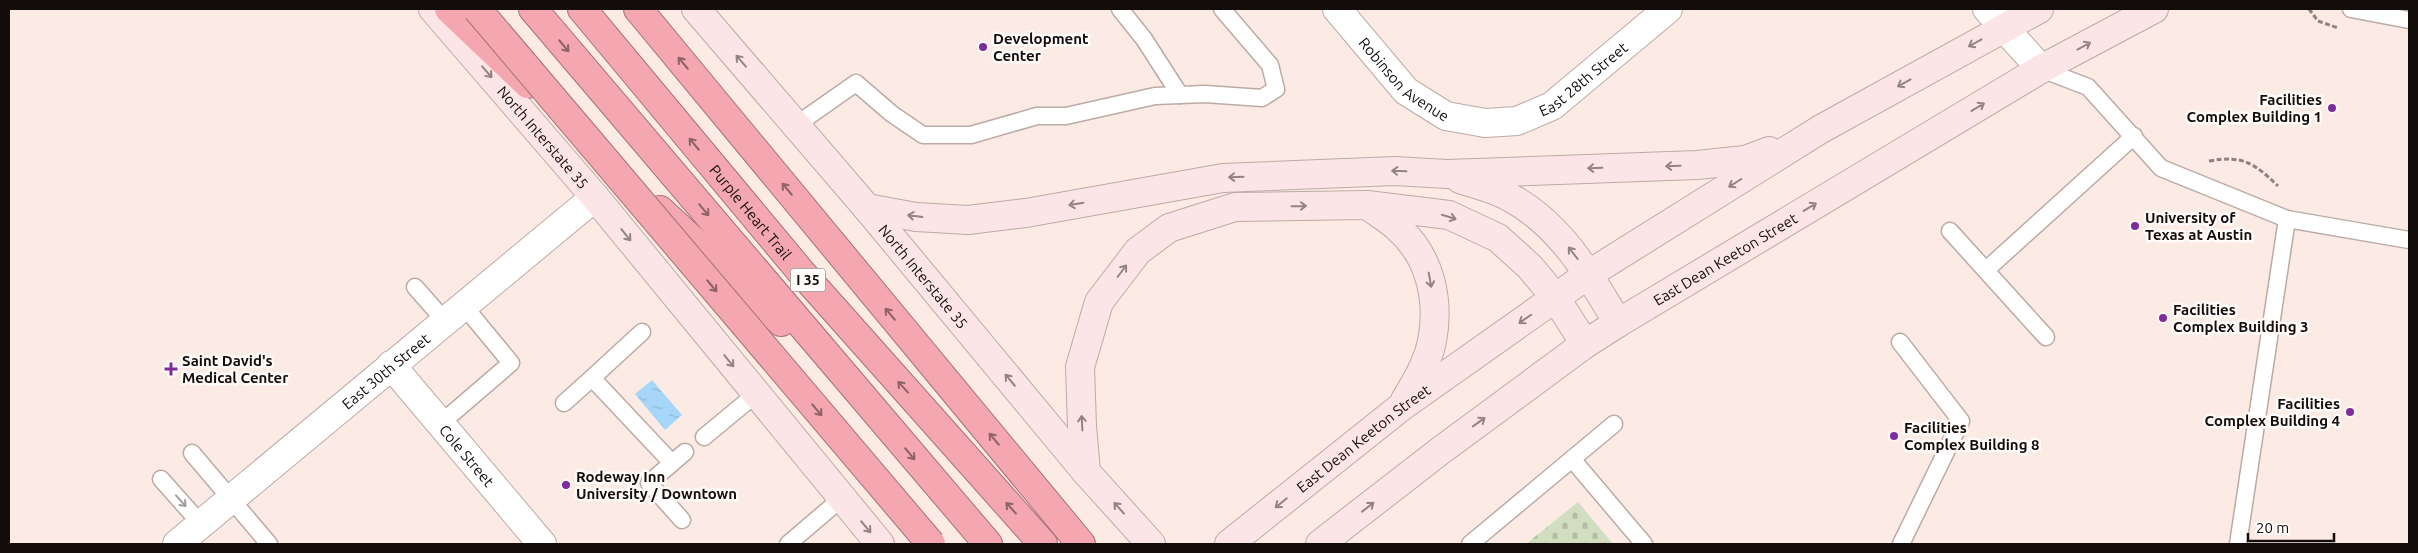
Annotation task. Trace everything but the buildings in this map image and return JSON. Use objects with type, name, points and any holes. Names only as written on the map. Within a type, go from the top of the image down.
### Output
[{"type":"highway","points":[[449,9],[732,278],[859,392]]},
{"type":"highway","points":[[477,9],[931,544]]},
{"type":"highway","name":"I 35","points":[[533,9],[988,544]]},
{"type":"highway","name":"Purple Heart Trail","points":[[582,9],[801,272],[1043,544]]},
{"type":"highway","name":"I 35","points":[[638,9],[1081,544]]},
{"type":"main road","name":"North Interstate 35","points":[[433,9],[596,197],[880,544]]},
{"type":"main road","name":"North Interstate 35","points":[[696,9],[867,208],[1086,472],[1151,544]]},
{"type":"main road","name":"East Dean Keeton Street","points":[[1230,544],[1401,407],[1589,274],[1995,18],[2039,9]]},
{"type":"main road","name":"East Dean Keeton Street","points":[[1320,544],[1432,457],[1585,344],[2041,69],[2154,9]]},
{"type":"main road","points":[[867,208],[916,217],[968,220],[1026,213],[1223,178],[1395,171],[1447,174],[1697,165],[1745,160],[1821,129]]},
{"type":"main road","points":[[1447,174],[1509,196],[1530,209],[1566,244],[1589,274],[1618,323]]},
{"type":"main road","points":[[1367,205],[1404,233],[1414,245],[1430,273],[1435,311],[1432,342],[1420,375],[1401,407]]},
{"type":"main road","points":[[1086,472],[1080,367],[1099,302],[1138,251],[1169,228],[1235,207],[1367,205],[1449,215],[1498,238],[1535,271],[1555,297],[1585,344]]},
{"type":"street","name":"Robinson Avenue","points":[[1336,9],[1406,90],[1446,116],[1485,123]]},
{"type":"street","name":"East 28th Street","points":[[1485,123],[1517,121],[1552,106],[1665,10]]},
{"type":"street","points":[[1995,18],[2041,69]]},
{"type":"street","name":"East 30th Street","points":[[177,544],[596,197]]},
{"type":"street","name":"Cole Street","points":[[392,365],[542,544]]},
{"type":"lane","points":[[1120,9],[1144,39],[1180,95]]},
{"type":"lane","points":[[796,124],[856,84],[892,114],[923,135],[971,135],[1037,116],[1066,116],[1155,96],[1205,94],[1262,98],[1276,89],[1270,65],[1222,9]]},
{"type":"lane","points":[[2351,9],[2409,20]]},
{"type":"lane","points":[[2041,69],[2088,86],[2161,168],[2287,219],[2409,240]]},
{"type":"lane","points":[[1986,270],[2134,136]]},
{"type":"lane","points":[[2238,544],[2287,219]]},
{"type":"lane","points":[[1950,231],[2046,337]]},
{"type":"lane","points":[[415,287],[454,314],[511,363],[440,424]]},
{"type":"lane","points":[[564,404],[642,332]]},
{"type":"lane","points":[[1900,342],[1961,421],[1901,544]]},
{"type":"lane","points":[[592,378],[672,463]]},
{"type":"lane","points":[[704,437],[756,394]]},
{"type":"lane","points":[[1470,544],[1614,424]]},
{"type":"lane","points":[[682,520],[648,483],[685,452]]},
{"type":"lane","points":[[192,453],[269,544]]},
{"type":"lane","points":[[1572,459],[1644,544]]},
{"type":"lane","points":[[161,479],[201,524]]},
{"type":"lane","points":[[788,544],[842,498]]},
{"type":"path","points":[[2203,162],[2231,159],[2246,160],[2260,168],[2278,186]]},
{"type":"green space","points":[[1578,502],[1613,544],[1526,544]]},
{"type":"water","points":[[652,380],[682,415],[665,430],[635,394]]},
{"type":"place","name":"Development Center","points":[[983,47]]},
{"type":"place","name":"Facilities Complex Building 1","points":[[2332,108]]},
{"type":"place","name":"University of Texas at Austin","points":[[2135,226]]},
{"type":"place","name":"Facilities Complex Building 3","points":[[2163,318]]},
{"type":"place","name":"Saint David's Medical Center","points":[[171,369]]},
{"type":"place","name":"Facilities Complex Building 4","points":[[2350,412]]},
{"type":"place","name":"Facilities Complex Building 8","points":[[1894,436]]},
{"type":"place","name":"Rodeway Inn University / Downtown","points":[[566,485]]}]
